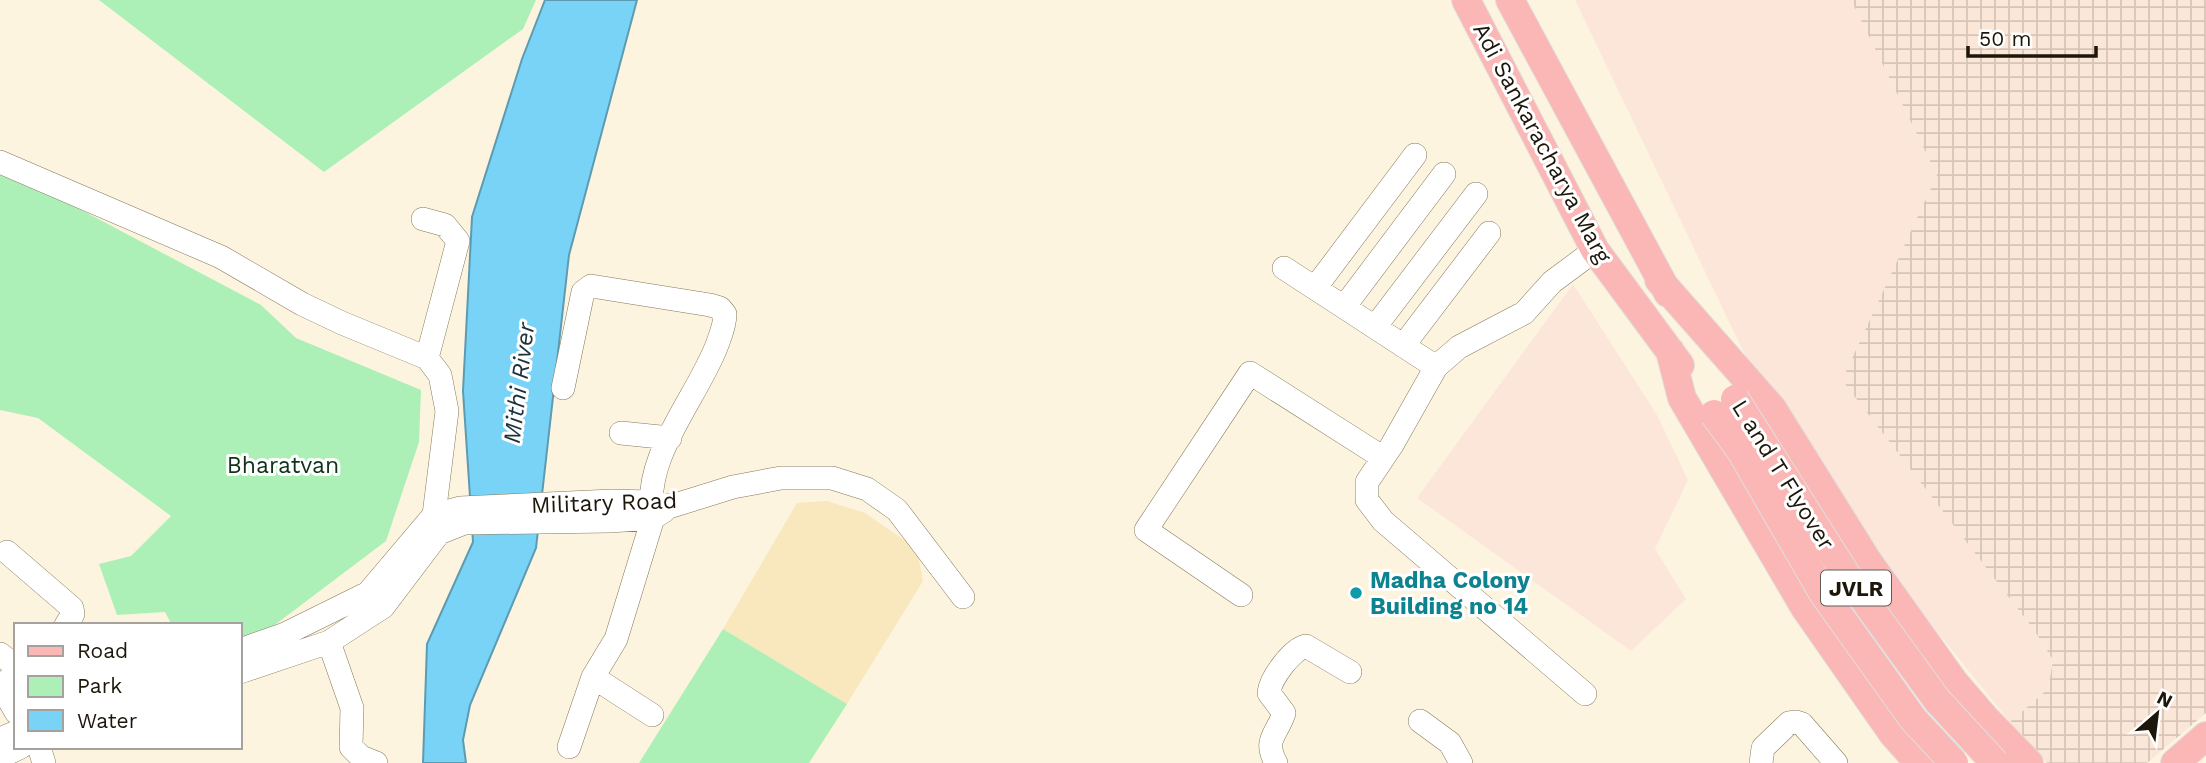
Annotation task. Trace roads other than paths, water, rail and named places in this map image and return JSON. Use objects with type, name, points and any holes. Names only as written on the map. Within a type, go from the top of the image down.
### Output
[{"type":"main road","name":"Adi Sankaracharya Marg","points":[[1466,0],[1595,250],[1670,351]]},
{"type":"main road","name":"Adi Sankaracharya Marg","points":[[1511,1],[1659,280]]},
{"type":"main road","name":"L and T Flyover","points":[[1659,280],[1724,407],[1741,451],[1823,593],[1913,719],[1954,763]]},
{"type":"main road","points":[[1659,280],[1772,408],[1867,560],[1954,682],[2029,763]]},
{"type":"main road","name":"L and T Flyover","points":[[1670,351],[1724,407],[1937,700],[1995,763]]},
{"type":"main road","points":[[1670,351],[1682,398],[1805,608],[1894,734],[1919,763]]},
{"type":"main road","points":[[1934,763],[1985,718]]},
{"type":"main road","points":[[2175,763],[2206,736]]},
{"type":"street","points":[[1315,288],[1415,155]]},
{"type":"street","points":[[0,162],[221,257],[312,308],[427,358],[440,375],[447,411],[436,524],[383,607],[329,642],[242,671]]},
{"type":"street","points":[[1344,307],[1444,174]]},
{"type":"street","points":[[1375,327],[1476,194]]},
{"type":"street","points":[[423,219],[445,225],[458,242],[427,358]]},
{"type":"street","points":[[1404,346],[1489,233]]},
{"type":"street","points":[[1585,694],[1383,521],[1367,500],[1367,482],[1392,445],[1436,367],[1459,347],[1524,313],[1552,282],[1595,250]]},
{"type":"street","points":[[1284,268],[1436,367]]},
{"type":"street","points":[[563,388],[583,292],[591,286],[710,305],[725,314],[725,323],[709,367],[659,458],[651,510],[616,639],[593,677],[569,747]]},
{"type":"street","points":[[1241,595],[1146,530],[1250,373],[1382,457]]},
{"type":"street","points":[[621,433],[670,438]]},
{"type":"street","name":"Military Road","points":[[436,524],[462,515],[651,510],[733,487],[781,478],[832,478],[867,489],[897,510],[963,597]]},
{"type":"street","points":[[242,649],[285,634],[368,593],[436,524]]},
{"type":"street","points":[[7,552],[72,608],[73,614],[67,623]]},
{"type":"street","points":[[329,642],[352,708],[351,747],[360,757],[376,763]]},
{"type":"street","points":[[1276,763],[1270,752],[1270,739],[1284,713],[1269,693],[1269,684],[1280,669],[1298,648],[1306,646],[1350,672]]},
{"type":"street","points":[[14,675],[1,687],[14,709]]},
{"type":"street","points":[[593,677],[652,715]]},
{"type":"street","points":[[1420,721],[1450,743],[1461,763]]},
{"type":"street","points":[[1761,763],[1763,748],[1789,723],[1796,722],[1802,724],[1836,763]]},
{"type":"street","points":[[0,757],[17,749]]},
{"type":"water","name":"Mithi River","points":[[545,0],[637,0],[569,255],[536,548],[470,705],[463,740],[466,763],[423,763],[427,644],[473,542],[463,391],[472,217],[522,59]]},
{"type":"place","name":"Madha Colony Building no 14","points":[[1356,593]]},
{"type":"park label","name":"Bharatvan","points":[[283,465]]}]
